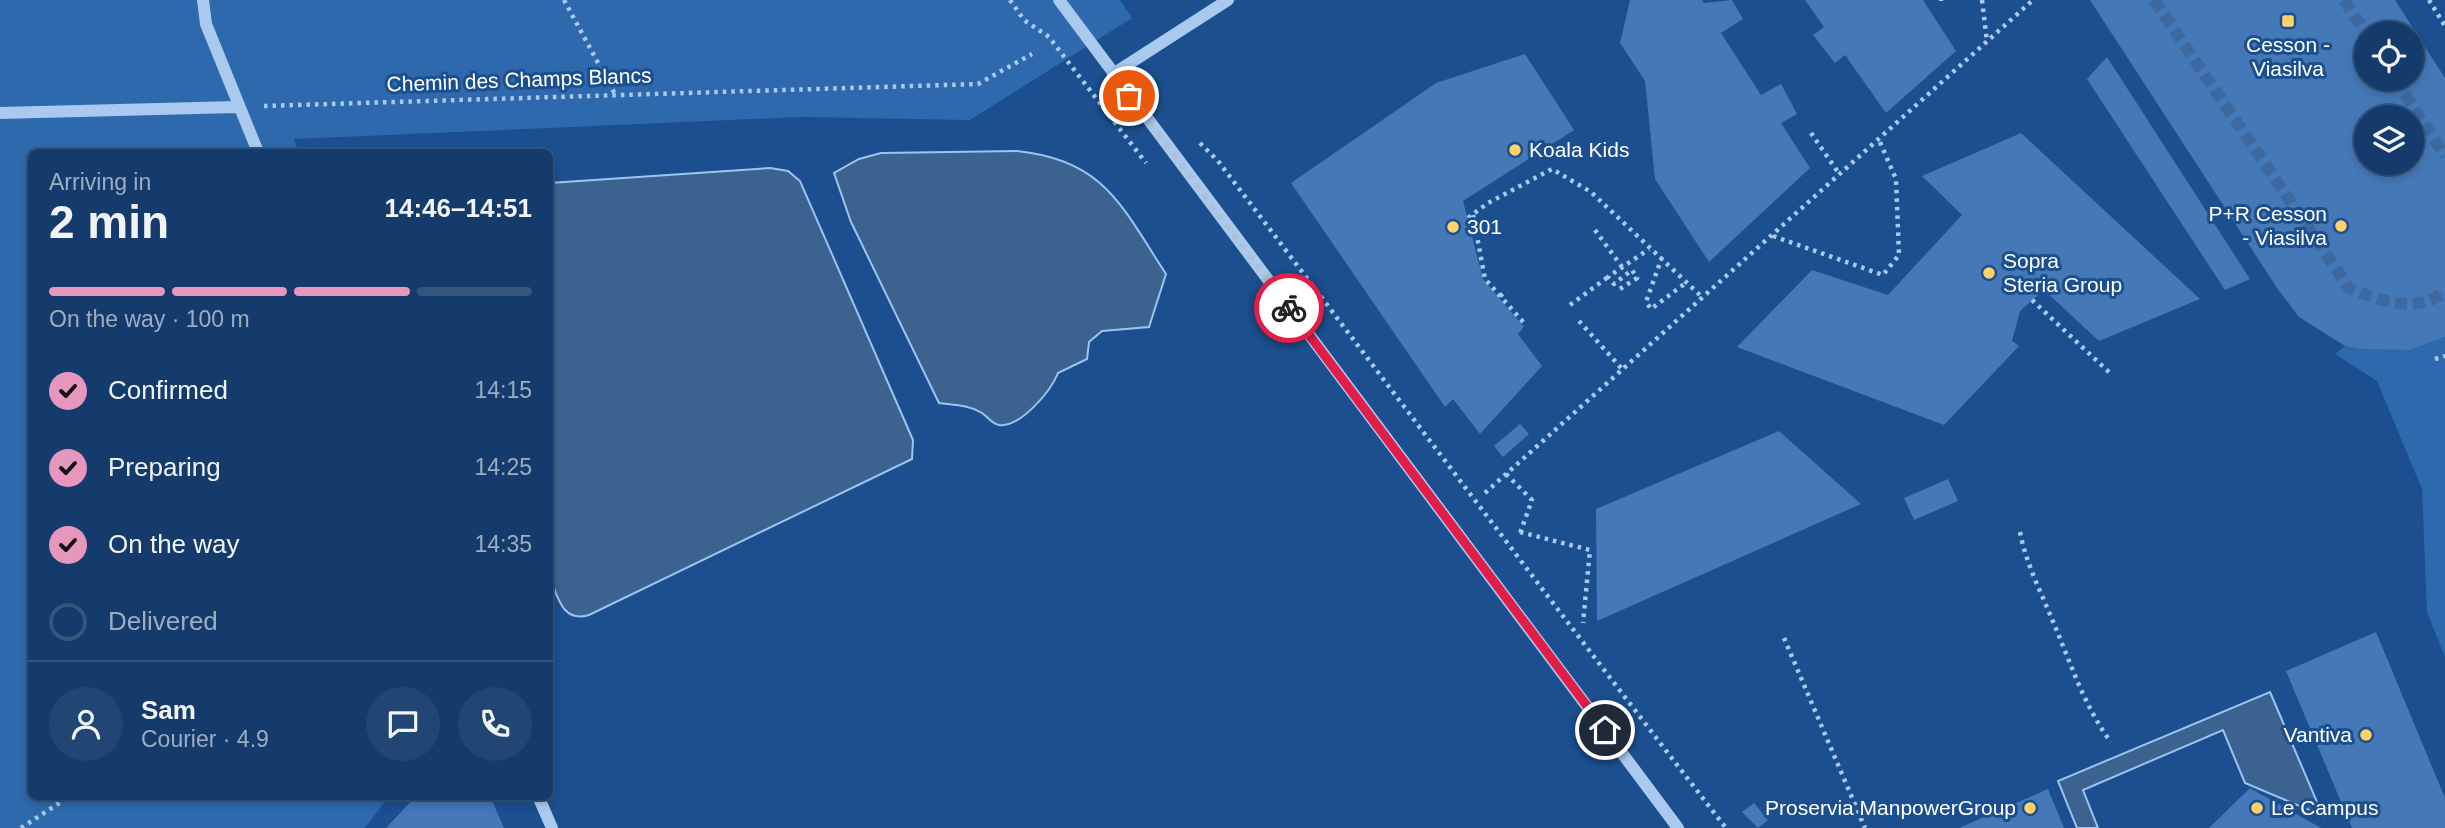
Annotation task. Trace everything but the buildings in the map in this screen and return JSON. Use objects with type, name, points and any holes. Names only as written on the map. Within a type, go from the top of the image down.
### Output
[{"type":"street","points":[[203,0],[206,24],[237,107],[257,149]]},
{"type":"street","points":[[1059,0],[1678,828]]},
{"type":"street","points":[[1113,74],[1228,0]]},
{"type":"street","points":[[0,113],[237,107]]},
{"type":"street","points":[[540,800],[552,828]]},
{"type":"path","points":[[564,0],[616,96]]},
{"type":"path","points":[[1010,0],[1024,20],[1049,37]]},
{"type":"path","points":[[1982,0],[1987,43]]},
{"type":"path","points":[[1485,493],[2033,0]]},
{"type":"path","points":[[2429,0],[2445,26]]},
{"type":"path","name":"Chemin des Champs Blancs","points":[[237,107],[978,84],[1032,54]]},
{"type":"path","points":[[1811,133],[1840,175]]},
{"type":"path","points":[[1773,236],[1883,275],[1899,255],[1896,179],[1879,140]]},
{"type":"path","points":[[1198,141],[1226,172],[1416,420],[1535,583],[1726,828]]},
{"type":"path","points":[[1525,324],[1485,279],[1470,216],[1552,169],[1591,192],[1703,298]]},
{"type":"path","points":[[1595,230],[1622,267]]},
{"type":"path","points":[[1570,305],[1649,248]]},
{"type":"path","points":[[1662,257],[1646,302],[1651,309],[1687,282]]},
{"type":"path","points":[[1608,277],[1614,284],[1632,271],[1637,278],[1620,289]]},
{"type":"path","points":[[1500,296],[1507,291]]},
{"type":"path","points":[[2032,300],[2111,374]]},
{"type":"path","points":[[1579,321],[1623,370]]},
{"type":"path","points":[[2435,359],[2445,356]]},
{"type":"path","points":[[1506,474],[1532,500],[1519,534],[1590,550],[1583,622]]},
{"type":"path","points":[[2020,532],[2023,550],[2059,636],[2098,725],[2111,742]]},
{"type":"path","points":[[1784,638],[1865,828]]},
{"type":"path","points":[[22,828],[64,800]]},
{"type":"shaded area","points":[[0,0],[1120,0],[1132,18],[970,120],[801,117],[294,139],[298,149],[28,149],[28,800],[386,800],[365,828],[0,828]]},
{"type":"shaded area","points":[[1017,151],[1047,156],[1091,176],[1123,208],[1166,274],[1149,327],[1102,331],[1089,342],[1087,359],[1058,373],[1042,398],[1025,415],[1016,421],[999,425],[972,408],[939,403],[851,222],[834,173],[859,159],[881,153]]},
{"type":"shaded area","points":[[770,168],[788,171],[800,181],[913,440],[912,459],[589,615],[580,617],[567,612],[553,586],[553,183]]},
{"type":"shaded area","points":[[2445,337],[2445,657],[2427,612],[2422,489],[2377,381],[2335,354],[2345,346],[2410,350]]},
{"type":"shaded area","points":[[2270,692],[2323,816],[2245,783],[2223,730],[2083,790],[2098,828],[2077,828],[2058,781]]},
{"type":"tunnel","points":[[2154,0],[2349,288],[2385,301],[2410,304],[2434,298],[2445,291]]},
{"type":"tunnel","points":[[2344,0],[2358,21]]},
{"type":"tunnel","points":[[2403,91],[2445,156]]},
{"type":"way so far","points":[[1129,96],[1289,308]]},
{"type":"place","name":"Cesson - Viasilva","points":[[2288,21]]},
{"type":"place","name":"Koala Kids","points":[[1515,150]]},
{"type":"place","name":"P+R Cesson - Viasilva","points":[[2341,226]]},
{"type":"place","name":"301","points":[[1453,227]]},
{"type":"place","name":"Sopra Steria Group","points":[[1989,273]]},
{"type":"place","name":"Vantiva","points":[[2366,735]]},
{"type":"place","name":"Proservia ManpowerGroup","points":[[2030,808]]},
{"type":"place","name":"Le Campus","points":[[2257,808]]},
{"type":"route","points":[[1289,308],[1605,730]]}]
